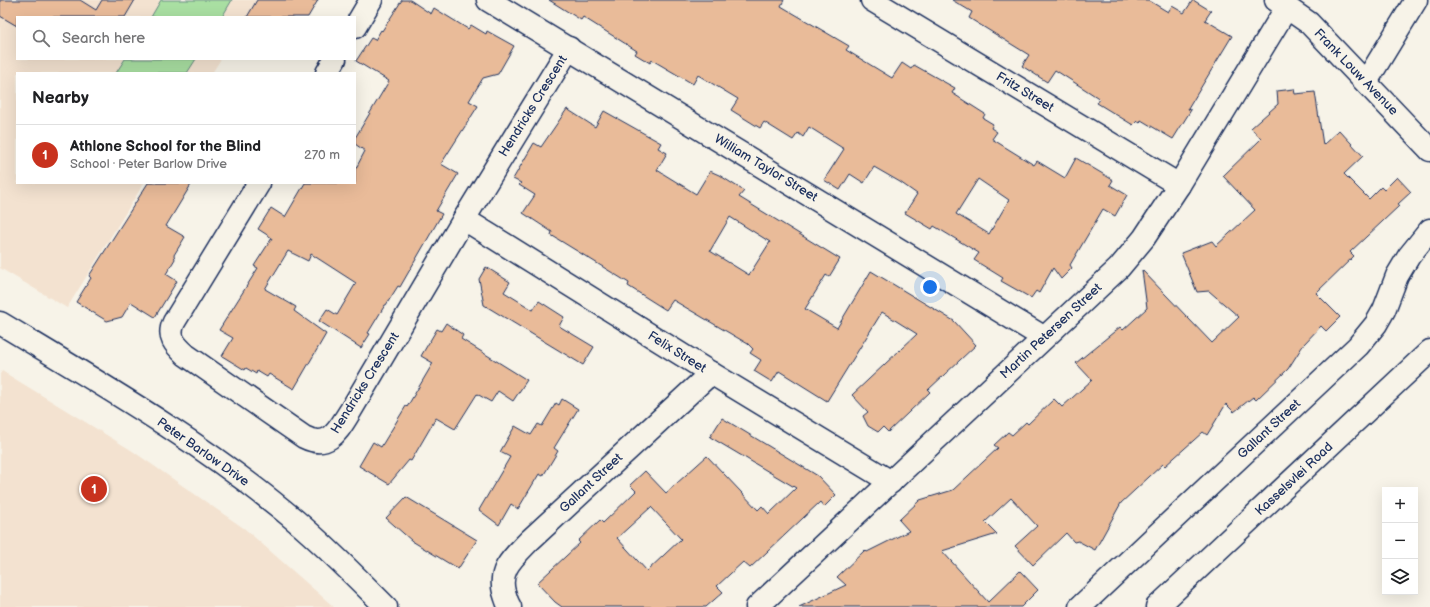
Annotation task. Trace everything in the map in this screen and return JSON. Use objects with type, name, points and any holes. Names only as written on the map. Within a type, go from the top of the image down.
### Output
[{"type":"street","points":[[356,25],[371,0]]},
{"type":"street","name":"William Taylor Street","points":[[488,0],[1043,337]]},
{"type":"street","name":"Fritz Street","points":[[872,0],[1178,185]]},
{"type":"street","points":[[1366,82],[1416,0]]},
{"type":"street","name":"Martin Petersen Street","points":[[757,607],[892,482],[1043,337],[1119,268],[1144,238],[1178,185],[1282,3]]},
{"type":"street","name":"Frank Louw Avenue","points":[[1282,3],[1309,24],[1430,150]]},
{"type":"street","name":"Hendricks Crescent","points":[[258,184],[174,322],[170,330],[171,338],[175,345],[186,355],[312,441],[321,442],[330,438],[339,429],[464,219],[569,48]]},
{"type":"street","points":[[328,72],[334,60]]},
{"type":"street","name":"Felix Street","points":[[464,219],[711,373],[892,482]]},
{"type":"street","name":"Gallant Street","points":[[1080,607],[1358,346],[1376,324],[1384,310],[1396,276],[1409,256],[1430,230]]},
{"type":"street","name":"Peter Barlow Drive","points":[[0,323],[126,399],[222,464],[296,522],[386,607]]},
{"type":"street","name":"Kasselsvlei Road","points":[[1157,607],[1430,351]]},
{"type":"street","name":"Gallant Street","points":[[510,607],[507,604],[501,581],[509,562],[529,541],[711,373]]},
{"type":"shaded area","points":[[0,0],[258,0],[248,16],[16,16],[16,60],[220,60],[213,72],[16,72],[16,184],[143,184],[67,308],[0,268]]},
{"type":"shaded area","points":[[2,371],[131,450],[245,529],[334,607],[0,607],[0,374]]},
{"type":"green space","points":[[161,0],[232,0],[223,16],[152,16]]},
{"type":"green space","points":[[124,60],[195,60],[188,72],[117,72]]},
{"type":"building","points":[[0,0],[80,0],[96,10],[102,0],[135,0],[126,16],[16,16],[16,25],[0,16]]},
{"type":"building","points":[[257,0],[318,0],[309,16],[248,16]]},
{"type":"building","points":[[402,0],[410,0],[431,14],[434,8],[468,29],[471,25],[486,34],[487,31],[514,46],[498,74],[483,78],[469,101],[478,106],[441,164],[458,174],[436,211],[442,214],[400,287],[398,286],[385,305],[361,348],[319,321],[327,309],[337,315],[356,283],[311,254],[308,261],[288,251],[265,289],[296,307],[294,311],[326,334],[294,389],[269,374],[267,377],[257,371],[256,374],[246,368],[245,370],[222,356],[233,338],[219,330],[258,268],[254,266],[272,238],[258,229],[271,208],[285,217],[304,184],[356,184],[356,168],[365,151],[356,145],[356,136],[389,81],[356,61],[371,38],[375,40],[381,30],[382,31]]},
{"type":"building","points":[[549,0],[784,0],[781,6],[849,46],[846,50],[892,78],[902,63],[911,69],[914,65],[955,88],[952,93],[985,114],[983,118],[993,124],[991,128],[997,132],[992,139],[1034,165],[1037,161],[1065,178],[1076,158],[1113,180],[1110,185],[1127,195],[1115,216],[1103,209],[1070,265],[1072,268],[1061,279],[1053,268],[1039,293],[1036,291],[1031,298],[1001,281],[1003,278],[974,260],[979,253],[934,226],[932,229],[905,213],[917,194],[900,182],[874,167],[864,183],[850,174],[840,190],[824,180],[844,149],[809,127],[803,137],[798,133],[793,140],[764,122],[760,128],[731,110],[738,99],[698,75],[693,84],[652,60],[650,63],[635,54],[637,51],[583,17],[581,20]],"holes":[[[978,179],[1009,200],[989,234],[956,214]]]},
{"type":"building","points":[[952,0],[1148,0],[1168,12],[1172,6],[1184,13],[1193,0],[1211,11],[1205,20],[1232,36],[1188,109],[1191,110],[1173,139],[1141,120],[1140,123],[1137,121],[1133,125],[1097,103],[1100,99],[1055,70],[1047,82],[1022,66],[1029,55],[969,18],[972,12]]},
{"type":"building","points":[[1294,89],[1295,94],[1315,92],[1323,145],[1339,130],[1363,156],[1344,174],[1369,199],[1381,187],[1384,190],[1397,177],[1411,192],[1398,204],[1399,206],[1350,252],[1354,256],[1316,293],[1340,317],[1326,331],[1321,326],[1304,344],[1288,369],[1256,400],[1253,397],[1234,412],[1226,404],[1207,435],[1203,432],[1165,466],[1163,464],[1121,503],[1095,550],[1078,541],[1074,542],[1066,533],[1033,565],[1015,546],[1037,526],[1011,498],[985,522],[997,534],[942,551],[988,602],[1020,571],[1038,590],[1021,607],[799,607],[846,585],[837,577],[865,550],[867,552],[909,531],[899,520],[920,500],[953,490],[998,448],[994,445],[1008,432],[1012,435],[1026,422],[1028,424],[1054,399],[1062,407],[1092,380],[1076,363],[1120,327],[1123,330],[1147,308],[1142,270],[1212,343],[1239,317],[1209,291],[1197,292],[1181,253],[1212,241],[1216,246],[1255,210],[1223,176],[1261,139],[1251,128],[1278,104],[1277,91]]},
{"type":"building","points":[[567,109],[595,127],[604,111],[661,143],[658,148],[667,153],[657,170],[696,194],[710,171],[719,175],[744,191],[739,197],[840,259],[829,277],[826,275],[805,309],[837,328],[871,271],[954,321],[976,345],[928,390],[930,392],[888,432],[883,427],[878,432],[868,426],[863,416],[868,412],[852,395],[917,334],[882,312],[827,401],[779,371],[772,382],[754,371],[761,360],[750,353],[753,349],[748,344],[673,300],[666,310],[628,286],[629,283],[551,235],[552,232],[523,213],[535,195],[519,185],[521,183],[513,179],[534,143],[541,147]],"holes":[[[730,217],[770,242],[749,275],[710,251]]]},
{"type":"building","points":[[147,184],[191,184],[166,226],[185,237],[174,255],[175,259],[166,274],[177,281],[155,317],[131,302],[122,317],[107,321],[76,302],[91,278],[89,276]]},
{"type":"building","points":[[486,267],[510,282],[504,292],[533,310],[539,301],[564,317],[559,326],[594,347],[583,365],[484,305],[479,279]]},
{"type":"building","points":[[446,323],[463,335],[461,339],[527,380],[513,401],[498,391],[491,402],[477,394],[455,429],[436,418],[411,461],[409,460],[389,484],[359,466],[373,442],[381,447],[406,406],[407,407],[433,363],[421,356],[437,329],[441,331]]},
{"type":"building","points":[[562,399],[578,409],[554,448],[558,451],[543,476],[539,474],[518,509],[511,504],[499,525],[479,510],[510,457],[500,452],[515,426],[531,435],[538,424],[542,426],[556,403],[559,405]]},
{"type":"building","points":[[722,418],[818,476],[836,495],[824,507],[820,502],[750,568],[743,562],[717,586],[723,592],[706,607],[562,607],[555,602],[537,583],[580,543],[578,541],[600,520],[603,523],[636,491],[630,485],[645,471],[666,493],[707,456],[758,510],[762,506],[769,514],[796,488],[710,437]],"holes":[[[651,507],[681,539],[647,571],[617,538]]]},
{"type":"building","points":[[406,497],[477,540],[458,569],[412,541],[386,518]]},
{"type":"place","name":"Athlone School for the Blind","points":[[94,489]]}]
